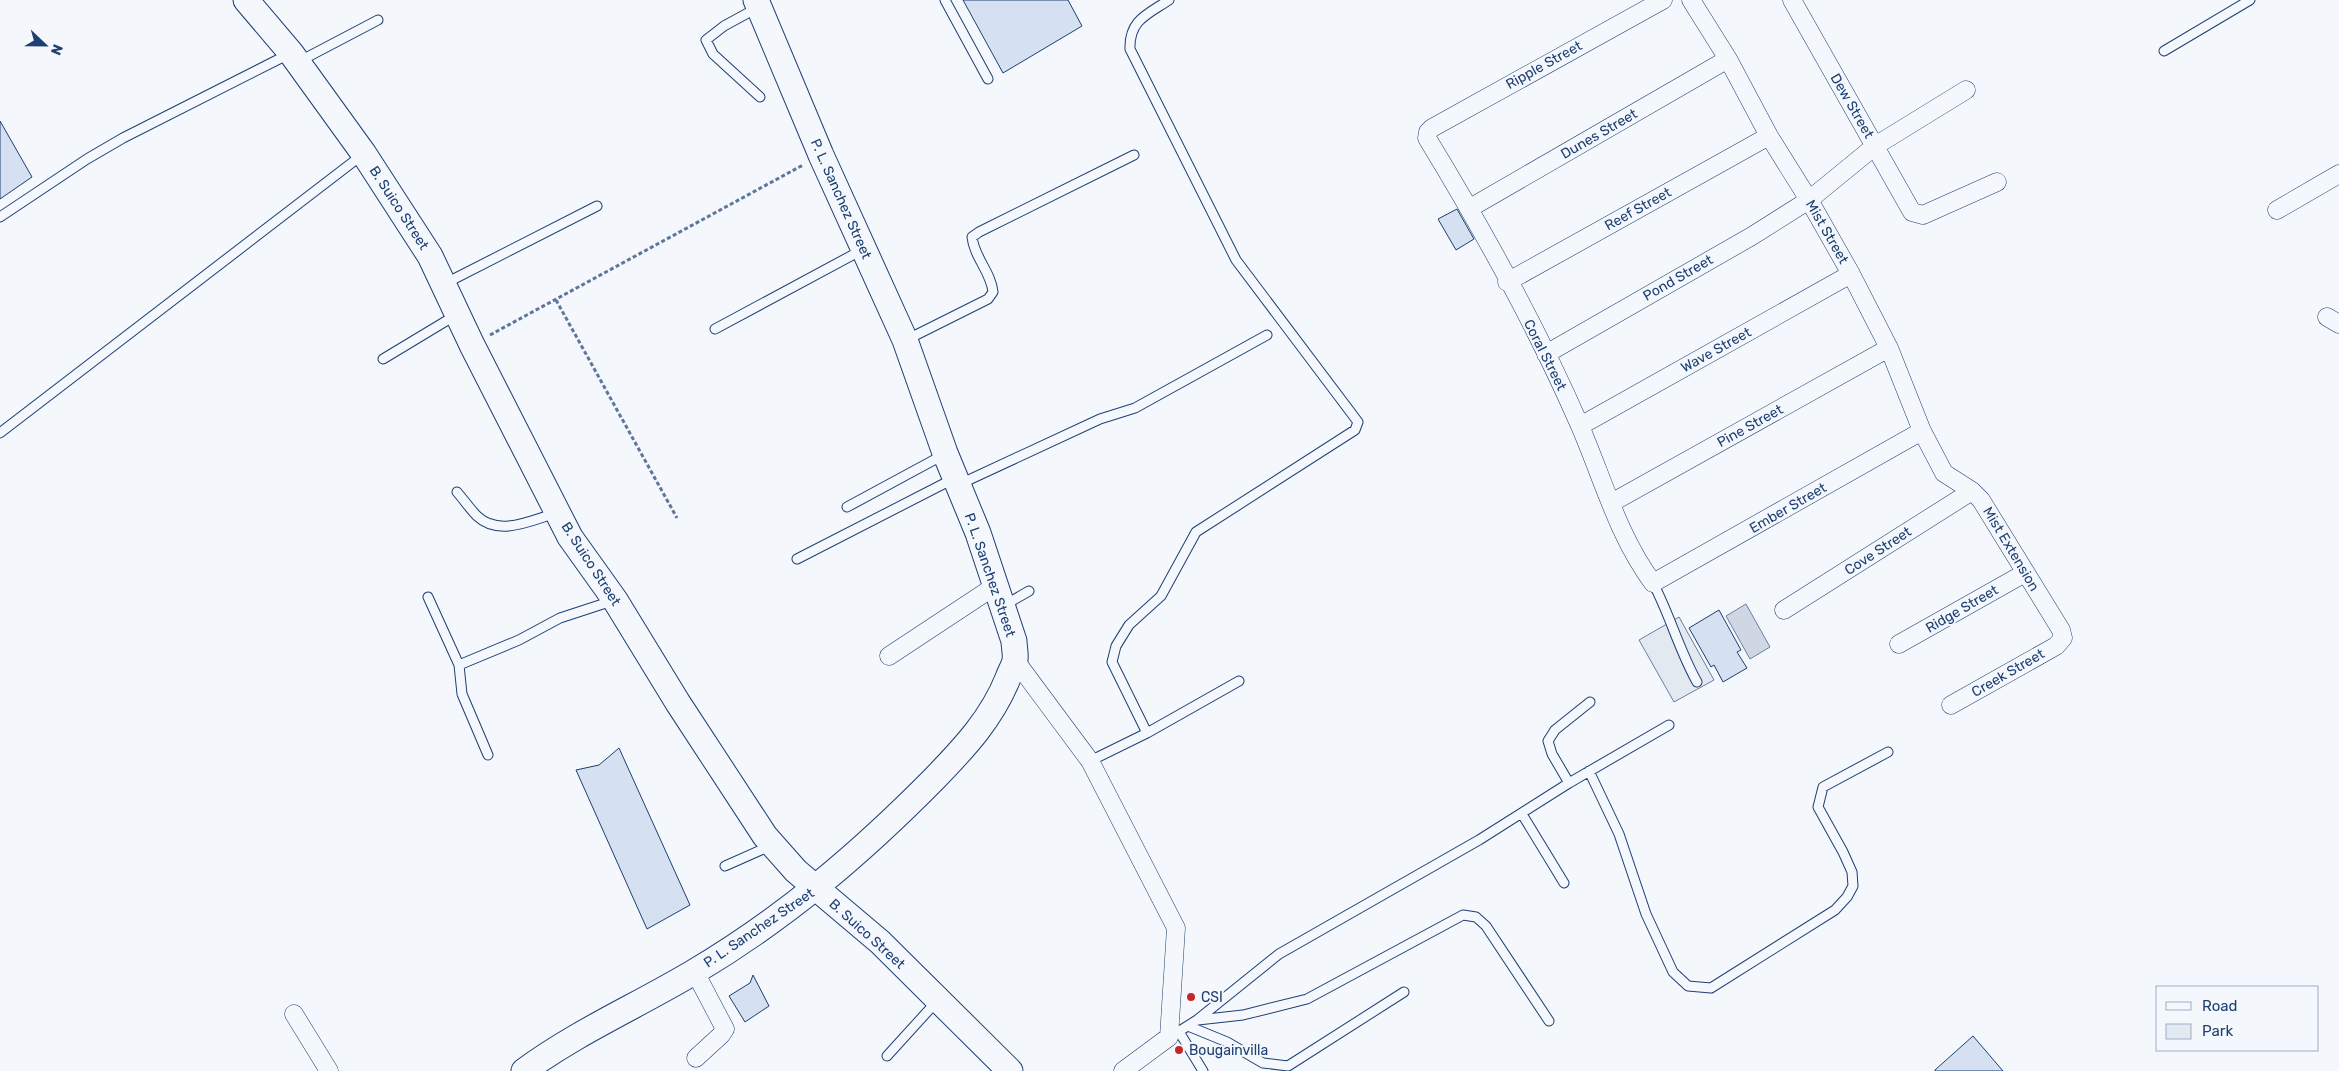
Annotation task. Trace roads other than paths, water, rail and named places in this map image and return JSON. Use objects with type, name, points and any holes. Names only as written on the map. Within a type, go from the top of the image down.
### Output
[{"type":"street","name":"B. Suico Street","points":[[246,0],[294,58],[364,154],[430,256],[459,313],[472,345],[570,536],[615,600],[678,703],[772,845],[816,889],[880,942],[1010,1071]]},
{"type":"street","name":"Ripple Street","points":[[1428,132],[1633,7],[1663,0]]},
{"type":"street","name":"Mist Street","points":[[1691,0],[1728,60],[1769,136],[1809,200],[1851,274],[1889,348],[1922,431],[1944,473]]},
{"type":"street","name":"Dew Street","points":[[1792,0],[1912,212],[1923,216],[1997,182]]},
{"type":"street","name":"P. L. Sanchez Street","points":[[524,1071],[553,1050],[695,972],[793,908],[816,889],[890,824],[952,761],[984,724],[1000,698],[1015,660],[1014,641],[978,533],[945,454],[905,340],[821,155],[758,4]]},
{"type":"street","name":"Dunes Street","points":[[1470,208],[1728,60]]},
{"type":"street","name":"Pond Street","points":[[1546,354],[1752,236],[1809,200],[1875,146],[1966,90]]},
{"type":"street","name":"Coral Street","points":[[1428,132],[1427,138],[1470,208],[1546,354],[1580,426],[1611,503],[1617,523],[1640,566],[1653,583]]},
{"type":"street","name":"Reef Street","points":[[1508,282],[1769,136]]},
{"type":"street","points":[[2278,210],[2339,174]]},
{"type":"street","name":"Wave Street","points":[[1580,426],[1851,274]]},
{"type":"street","name":"Pine Street","points":[[1611,503],[1889,348]]},
{"type":"street","name":"Ember Street","points":[[1653,583],[1922,431]]},
{"type":"street","name":"Mist Extension","points":[[1944,473],[1972,491],[1982,500],[2061,630],[2063,638]]},
{"type":"street","name":"Cove Street","points":[[1784,610],[1972,491]]},
{"type":"street","name":"Ridge Street","points":[[1899,644],[2025,573]]},
{"type":"street","points":[[889,656],[999,596]]},
{"type":"street","name":"Creek Street","points":[[1951,705],[2056,646],[2063,638]]},
{"type":"street","points":[[1015,660],[1090,761],[1176,928],[1173,1034],[1123,1071]]},
{"type":"street","points":[[695,972],[725,1029],[696,1058]]},
{"type":"street","points":[[294,1014],[329,1071]]},
{"type":"lane","points":[[945,0],[988,79]]},
{"type":"lane","points":[[1147,733],[1112,662],[1116,646],[1129,625],[1161,596],[1196,532],[1355,430],[1358,422],[1236,260],[1130,49],[1129,34],[1143,16],[1169,0]]},
{"type":"lane","points":[[2164,51],[2250,0]]},
{"type":"lane","points":[[758,4],[706,40],[713,54],[760,97]]},
{"type":"lane","points":[[0,217],[87,159],[123,138],[378,20]]},
{"type":"lane","points":[[0,433],[364,154]]},
{"type":"lane","points":[[905,340],[988,299],[992,292],[992,284],[973,247],[972,237],[1134,155]]},
{"type":"lane","points":[[445,284],[596,206]]},
{"type":"lane","points":[[715,329],[846,256],[864,249]]},
{"type":"lane","points":[[383,359],[459,313]]},
{"type":"lane","points":[[797,559],[956,482],[1100,419],[1135,408],[1267,334]]},
{"type":"lane","points":[[847,508],[945,454]]},
{"type":"lane","points":[[457,492],[478,518],[493,526],[509,526],[558,512]]},
{"type":"lane","points":[[1653,583],[1663,602],[1684,659],[1697,682]]},
{"type":"lane","points":[[999,596],[1028,590]]},
{"type":"lane","points":[[428,597],[459,665],[462,694],[488,755]]},
{"type":"lane","points":[[459,665],[519,640],[560,618],[615,600]]},
{"type":"lane","points":[[1090,761],[1147,733],[1239,681]]},
{"type":"lane","points":[[1569,783],[1552,754],[1548,741],[1555,730],[1590,702]]},
{"type":"lane","points":[[1203,1071],[1173,1034],[1198,1020],[1280,954],[1522,814],[1569,783],[1669,725]]},
{"type":"lane","points":[[1589,771],[1619,834],[1646,914],[1672,972],[1688,986],[1711,988],[1835,910],[1847,898],[1853,886],[1852,872],[1844,852],[1818,807],[1820,795],[1823,787],[1888,752]]},
{"type":"lane","points":[[1522,814],[1564,883]]},
{"type":"lane","points":[[725,866],[772,845]]},
{"type":"lane","points":[[1198,1020],[1243,1015],[1307,1000],[1463,916],[1476,917],[1486,926],[1549,1021]]},
{"type":"lane","points":[[1188,1026],[1227,1042],[1263,1063],[1288,1066],[1404,992]]},
{"type":"lane","points":[[887,1056],[937,1000]]},
{"type":"place","name":"CSI","points":[[1191,997]]},
{"type":"place","name":"Bougainvilla","points":[[1179,1050]]}]
